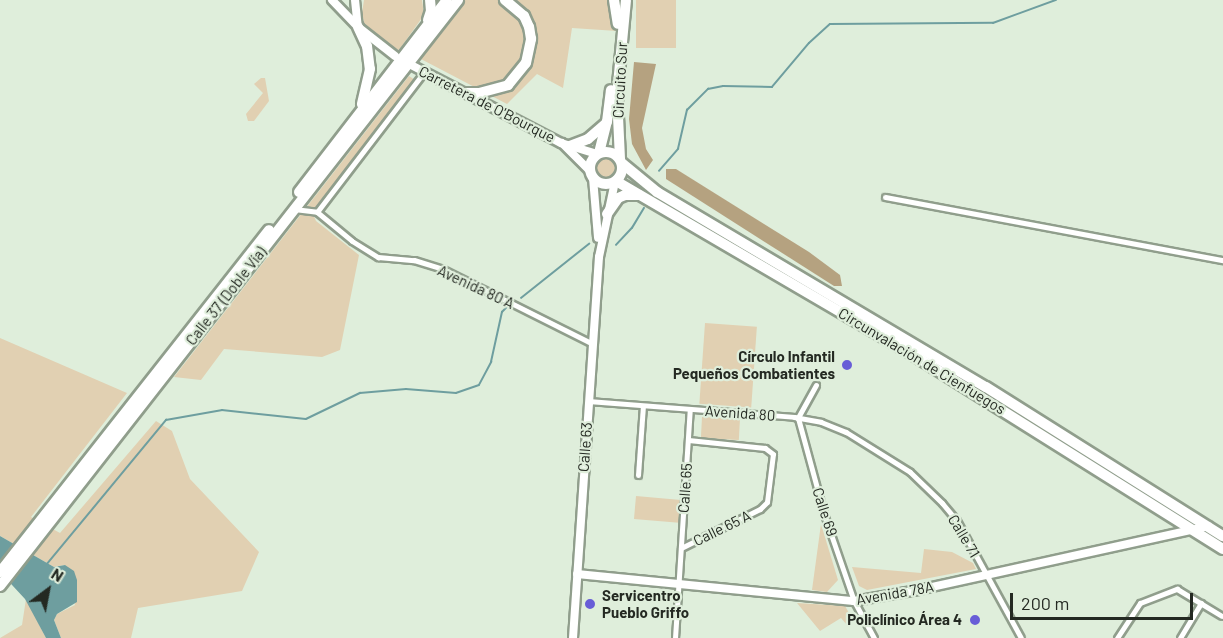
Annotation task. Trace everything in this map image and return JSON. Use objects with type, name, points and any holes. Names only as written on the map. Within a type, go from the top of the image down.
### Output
[{"type":"highway","points":[[426,26],[431,11],[430,0]]},
{"type":"highway","points":[[467,93],[479,93],[508,85],[526,63],[530,51],[530,27],[524,16],[505,0]]},
{"type":"highway","points":[[614,0],[618,24]]},
{"type":"highway","name":"Circuito Sur","points":[[620,0],[613,122],[621,161]]},
{"type":"highway","name":"Circuito Sur","points":[[598,153],[613,122],[626,0]]},
{"type":"highway","name":"Calle 37 (Doble Vía)","points":[[0,586],[47,519],[426,26],[455,2]]},
{"type":"highway","name":"Calle 37 (Doble Vía)","points":[[0,572],[47,519],[294,209],[455,2]]},
{"type":"highway","points":[[358,27],[367,46],[370,69],[360,111]]},
{"type":"highway","points":[[566,144],[588,139],[613,122],[625,153],[639,178]]},
{"type":"highway","points":[[592,175],[591,162],[598,153]]},
{"type":"highway","name":"Circunvalación de Cienfuegos","points":[[598,153],[613,153],[657,192],[995,393],[1223,536]]},
{"type":"highway","points":[[616,182],[622,173],[621,161]]},
{"type":"highway","name":"Circunvalación de Cienfuegos","points":[[592,175],[606,184],[616,182],[640,195],[912,354],[1223,549]]},
{"type":"highway","points":[[607,214],[618,198],[625,195],[640,195]]},
{"type":"main road","points":[[355,0],[358,27],[395,56]]},
{"type":"main road","name":"Carretera de O'Bourque","points":[[413,66],[566,144],[598,153]]},
{"type":"main road","name":"Carretera de O'Bourque","points":[[566,144],[592,175]]},
{"type":"main road","name":"Calle 63","points":[[592,175],[599,256]]},
{"type":"main road","name":"Calle 63","points":[[573,638],[599,256],[616,182]]},
{"type":"street","points":[[332,0],[358,27]]},
{"type":"street","points":[[338,7],[345,0]]},
{"type":"street","points":[[294,209],[317,212],[424,72]]},
{"type":"street","points":[[885,197],[1223,260]]},
{"type":"street","name":"Avenida 80 A","points":[[317,212],[352,241],[378,257],[414,260],[443,269],[593,344]]},
{"type":"street","points":[[798,418],[816,385]]},
{"type":"street","name":"Avenida 80","points":[[588,401],[798,418],[834,427],[884,454]]},
{"type":"street","points":[[638,475],[643,406]]},
{"type":"street","name":"Calle 65","points":[[675,638],[690,409]]},
{"type":"street","name":"Calle 69","points":[[798,418],[824,514],[854,601],[874,638]]},
{"type":"street","name":"Calle 65 A","points":[[681,548],[760,509],[767,502],[773,454],[765,448],[688,440]]},
{"type":"street","name":"Calle 71","points":[[884,454],[919,480],[957,521],[1023,638]]},
{"type":"street","name":"Avenida 78A","points":[[577,574],[679,582],[854,601],[1208,526]]},
{"type":"street","points":[[1117,638],[1140,603],[1177,589],[1222,616]]},
{"type":"street","points":[[1180,638],[1201,603]]},
{"type":"shaded area","points":[[364,0],[422,0],[424,15],[399,50],[387,44],[364,23],[362,13]]},
{"type":"shaded area","points":[[465,0],[620,0],[617,31],[572,28],[563,88],[537,74],[507,104],[419,58]]},
{"type":"shaded area","points":[[636,0],[676,0],[676,48],[636,48]]},
{"type":"shaded area","points":[[634,62],[656,64],[642,128],[646,149],[653,160],[646,170],[632,144],[629,119]]},
{"type":"shaded area","points":[[409,76],[415,80],[313,214],[316,221],[359,255],[340,350],[322,357],[224,349],[201,380],[174,377]]},
{"type":"shaded area","points":[[261,78],[265,78],[269,101],[254,121],[248,121],[246,114],[263,93],[254,84]]},
{"type":"shaded area","points":[[601,155],[611,155],[618,162],[618,172],[611,179],[601,179],[594,172],[594,162]]},
{"type":"shaded area","points":[[666,169],[676,169],[809,252],[840,275],[842,286],[834,286],[666,179]]},
{"type":"shaded area","points":[[705,323],[757,327],[751,407],[699,404]]},
{"type":"shaded area","points":[[0,338],[127,393],[31,517],[60,533],[156,421],[172,431],[190,479],[259,552],[242,591],[138,608],[131,638],[61,638],[54,620],[57,614],[75,605],[65,565],[54,567],[0,536]]},
{"type":"shaded area","points":[[702,417],[740,419],[739,440],[701,438]]},
{"type":"shaded area","points":[[636,496],[681,500],[679,523],[634,519]]},
{"type":"shaded area","points":[[821,524],[838,580],[827,592],[812,590]]},
{"type":"shaded area","points":[[924,549],[952,552],[973,563],[976,569],[867,590],[859,586],[852,567],[921,573]]},
{"type":"shaded area","points":[[26,599],[46,638],[0,638],[22,625]]},
{"type":"shaded area","points":[[797,603],[845,606],[853,620],[847,625],[841,618],[820,631]]},
{"type":"water","points":[[0,536],[54,567],[65,565],[74,571],[77,580],[77,602],[57,614],[54,620],[61,638],[46,638],[25,599],[0,572]]},
{"type":"waterway","points":[[659,171],[678,149],[687,110],[708,89],[723,86],[772,87],[809,43],[830,24],[993,23],[1056,0]]},
{"type":"waterway","points":[[616,245],[632,228],[644,208]]},
{"type":"waterway","points":[[521,298],[589,244]]},
{"type":"waterway","points":[[47,564],[166,420],[222,410],[306,419],[360,393],[406,389],[456,393],[479,385],[491,362],[502,312],[506,308]]},
{"type":"place","name":"Círculo Infantil Pequeños Combatientes","points":[[847,365]]},
{"type":"place","name":"Servicentro Pueblo Griffo","points":[[590,604]]},
{"type":"place","name":"Policlínico Área 4","points":[[975,620]]}]
